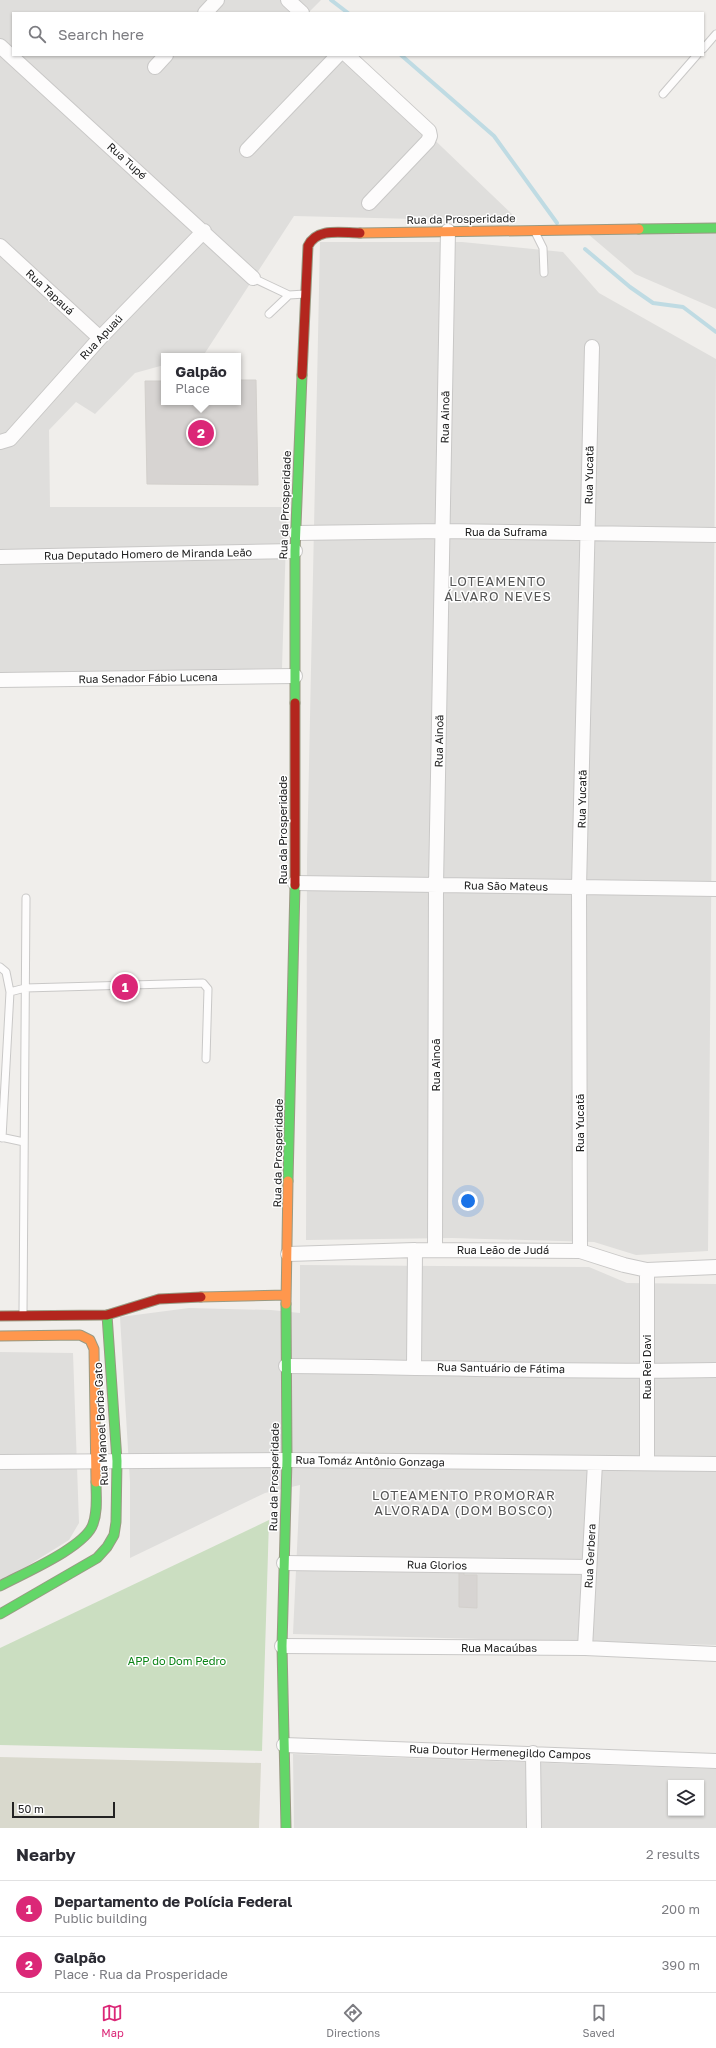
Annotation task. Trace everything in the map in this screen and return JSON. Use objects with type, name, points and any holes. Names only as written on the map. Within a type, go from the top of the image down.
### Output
[{"type":"street","points":[[206,12],[217,0]]},
{"type":"street","points":[[288,0],[301,12]]},
{"type":"street","name":"Rua Tupé","points":[[0,46],[204,231],[253,278]]},
{"type":"street","points":[[155,67],[165,56]]},
{"type":"street","points":[[247,150],[337,56]]},
{"type":"street","points":[[348,56],[429,131],[430,136],[428,141],[369,203]]},
{"type":"street","name":"Rua da Prosperidade","points":[[286,1828],[282,1646],[287,1460],[286,1295],[295,883],[295,551],[307,249],[309,242],[314,236],[323,232],[716,228]]},
{"type":"street","name":"Rua Apuaú","points":[[0,442],[10,439],[100,338],[204,231]]},
{"type":"street","name":"Rua Ainoã","points":[[435,1250],[436,885],[448,231]]},
{"type":"street","name":"Rua Tapauá","points":[[0,246],[100,338]]},
{"type":"street","name":"Rua Yucatã","points":[[580,1251],[579,887],[592,347]]},
{"type":"street","name":"Rua da Suframa","points":[[296,533],[443,531],[716,534]]},
{"type":"street","name":"Rua Deputado Homero de Miranda Leão","points":[[0,557],[295,551]]},
{"type":"street","name":"Rua Senador Fábio Lucena","points":[[0,680],[295,676]]},
{"type":"street","name":"Rua São Mateus","points":[[295,883],[716,889]]},
{"type":"street","points":[[414,1366],[415,1250]]},
{"type":"street","name":"Rua Leão de Judá","points":[[288,1254],[415,1250],[580,1251],[624,1265],[647,1270],[716,1267]]},
{"type":"street","name":"Rua Rei Davi","points":[[647,1270],[647,1463]]},
{"type":"street","points":[[0,1336],[23,1326],[107,1315],[138,1304],[159,1299],[180,1297],[286,1295]]},
{"type":"street","name":"Rua Manoel Borba Gato","points":[[0,1614],[96,1558],[114,1536],[116,1522],[117,1461],[107,1315]]},
{"type":"street","points":[[0,1316],[23,1326]]},
{"type":"street","name":"Rua Manoel Borba Gato","points":[[0,1586],[74,1546],[86,1537],[96,1515],[94,1349],[90,1340],[80,1335],[23,1326]]},
{"type":"street","name":"Rua Santuário de Fátima","points":[[286,1366],[414,1366],[647,1372],[716,1370]]},
{"type":"street","name":"Rua Tomáz Antônio Gonzaga","points":[[0,1462],[287,1460],[716,1464]]},
{"type":"street","name":"Rua Gerbera","points":[[585,1648],[595,1463]]},
{"type":"street","name":"Rua Glorios","points":[[284,1563],[589,1567]]},
{"type":"street","name":"Rua Macaúbas","points":[[282,1646],[585,1648],[716,1654]]},
{"type":"street","name":"Rua Doutor Hermenegildo Campos","points":[[284,1745],[533,1753],[716,1761]]},
{"type":"street","points":[[533,1753],[534,1828]]},
{"type":"lane","points":[[704,48],[716,34]]},
{"type":"lane","points":[[663,94],[696,56]]},
{"type":"lane","points":[[538,230],[543,248],[544,273]]},
{"type":"lane","points":[[253,278],[289,295],[305,294]]},
{"type":"lane","points":[[270,314],[289,295]]},
{"type":"lane","points":[[23,1326],[26,898]]},
{"type":"lane","points":[[0,967],[6,972],[10,992],[1,1138],[24,1142]]},
{"type":"lane","points":[[10,992],[25,988],[203,983],[208,989],[206,1059]]},
{"type":"shaded area","points":[[0,0],[321,0],[309,12],[12,12],[12,56],[347,56],[515,217],[415,219],[294,216],[205,353],[161,353],[161,366],[135,373],[95,414],[76,402],[49,430],[50,507],[287,507],[282,668],[0,676]]},
{"type":"shaded area","points":[[716,233],[716,309],[635,274],[588,234]]},
{"type":"shaded area","name":"LOTEAMENTO ÁLVARO NEVES","points":[[320,242],[462,242],[563,252],[599,293],[716,359],[708,1251],[636,1255],[594,1242],[452,1238],[306,1240],[307,860]]},
{"type":"shaded area","points":[[300,1265],[589,1267],[627,1283],[716,1284],[716,1645],[293,1634],[300,1485],[265,1493],[130,1558],[130,1482],[120,1317],[189,1308],[271,1310],[300,1313]]},
{"type":"shaded area","points":[[0,1352],[73,1353],[79,1523],[69,1540],[0,1583]]},
{"type":"shaded area","points":[[293,1754],[716,1769],[716,1828],[294,1828]]},
{"type":"shaded area","points":[[0,1757],[261,1763],[259,1828],[0,1828]]},
{"type":"green space","name":"APP do Dom Pedro","points":[[269,1520],[262,1751],[0,1745],[0,1648]]},
{"type":"building","points":[[241,380],[256,380],[258,485],[147,484],[145,381],[161,381],[161,405],[241,405]]},
{"type":"building","points":[[459,1572],[464,1572],[464,1575],[477,1575],[477,1608],[459,1607]]},
{"type":"waterway","points":[[331,0],[347,12]]},
{"type":"waterway","points":[[402,56],[494,136],[557,223]]},
{"type":"waterway","points":[[585,249],[630,287],[653,303],[683,307],[716,332]]},
{"type":"traffic: fast","points":[[639,229],[716,228]]},
{"type":"traffic: fast","points":[[295,703],[295,551],[302,375]]},
{"type":"traffic: fast","points":[[288,1181],[295,885]]},
{"type":"traffic: fast","points":[[286,1304],[287,1460],[282,1646],[286,1828]]},
{"type":"traffic: fast","points":[[0,1614],[97,1558],[107,1547],[114,1535],[116,1522],[117,1461],[107,1315]]},
{"type":"traffic: fast","points":[[0,1586],[66,1551],[79,1542],[88,1533],[96,1514],[96,1482]]},
{"type":"traffic: slow","points":[[360,233],[639,229]]},
{"type":"traffic: slow","points":[[286,1304],[288,1181]]},
{"type":"traffic: slow","points":[[201,1297],[286,1295]]},
{"type":"traffic: slow","points":[[0,1336],[80,1335],[90,1340],[94,1349],[96,1482]]},
{"type":"traffic: jam","points":[[302,375],[308,246],[317,236],[331,232],[360,233]]},
{"type":"traffic: jam","points":[[295,703],[295,885]]},
{"type":"traffic: jam","points":[[0,1316],[107,1315],[159,1299],[201,1297]]},
{"type":"place","name":"Galpão","points":[[201,433]]},
{"type":"place","name":"Departamento de Polícia Federal","points":[[125,987]]},
{"type":"district","name":"LOTEAMENTO ÁLVARO NEVES","points":[[498,588]]},
{"type":"district","name":"LOTEAMENTO PROMORAR ALVORADA (DOM BOSCO)","points":[[464,1502]]}]
